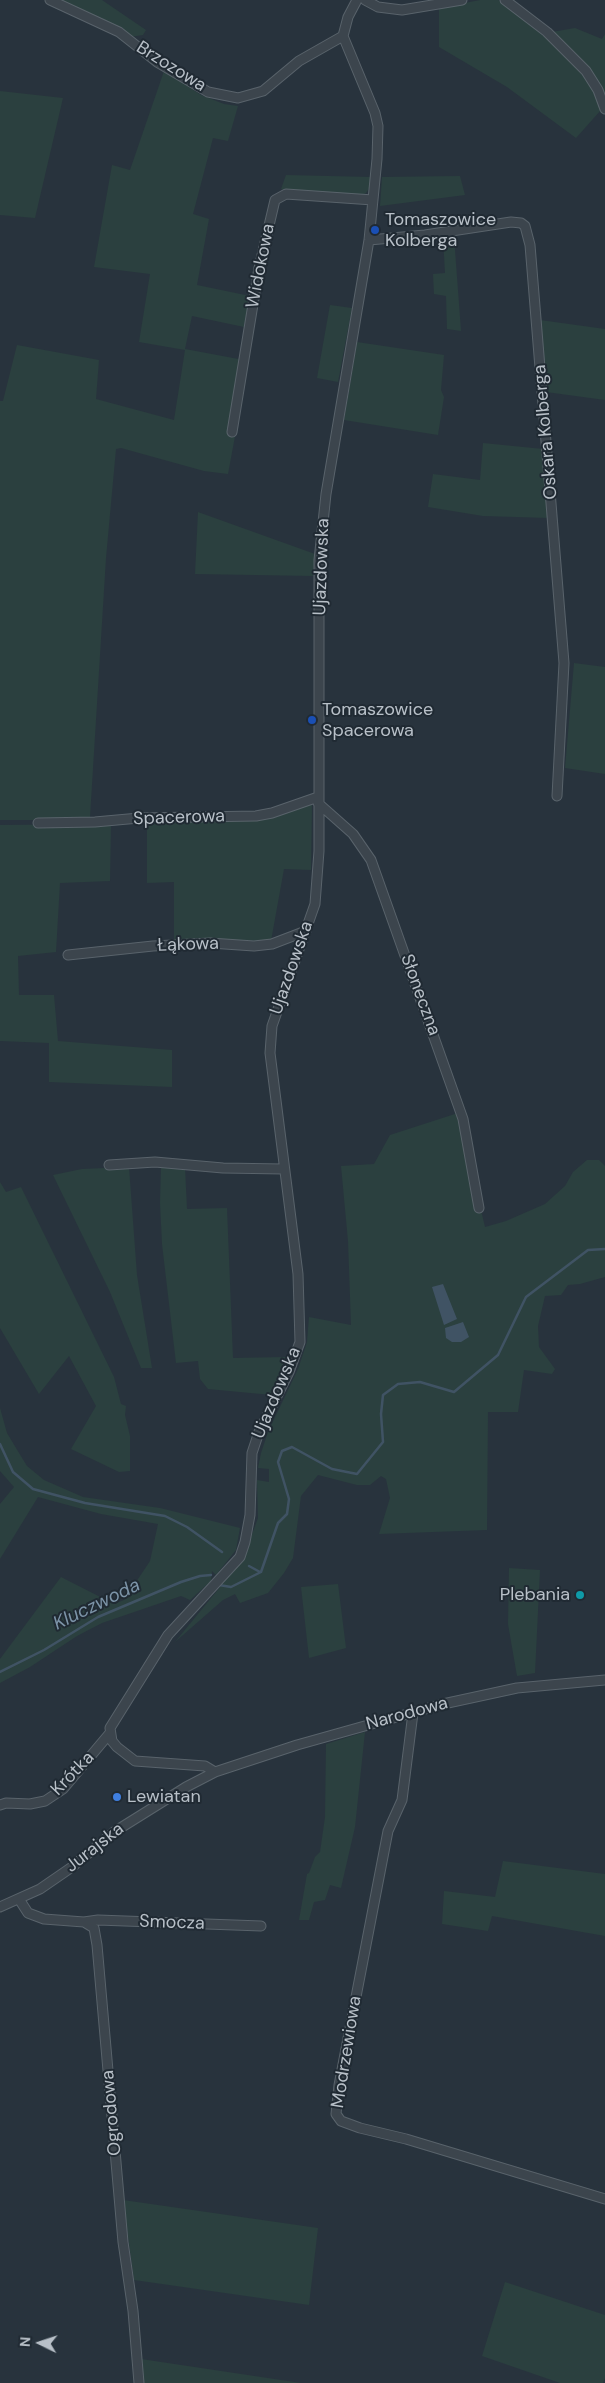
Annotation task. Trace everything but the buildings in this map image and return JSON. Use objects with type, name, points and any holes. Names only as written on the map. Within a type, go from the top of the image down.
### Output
[{"type":"street","name":"Brzozowa","points":[[50,0],[119,32],[157,62],[208,92],[238,98],[263,91],[299,61],[343,36]]},
{"type":"street","points":[[343,36],[348,17],[357,0]]},
{"type":"street","points":[[365,0],[378,7],[402,10],[462,0]]},
{"type":"street","points":[[505,0],[547,32],[586,71],[598,90],[605,109]]},
{"type":"street","name":"Ujazdowska","points":[[110,1733],[111,1724],[168,1635],[236,1563],[245,1542],[250,1515],[252,1453],[259,1432],[289,1372],[300,1342],[298,1274],[283,1169],[270,1053],[272,1026],[314,904],[317,878],[319,560],[328,479],[369,240],[373,200],[378,126],[372,102],[343,36]]},
{"type":"street","name":"Widokowa","points":[[232,432],[259,268],[274,200],[286,194],[373,200]]},
{"type":"street","name":"Oskara Kolberga","points":[[369,240],[424,235],[511,222],[521,223],[525,226],[530,245],[564,663],[557,796]]},
{"type":"street","name":"Spacerowa","points":[[38,823],[256,816],[318,800]]},
{"type":"street","name":"Słoneczna","points":[[318,800],[352,834],[371,860],[463,1119],[478,1208]]},
{"type":"street","name":"Łąkowa","points":[[68,955],[210,943],[254,946],[272,944],[306,931]]},
{"type":"street","points":[[109,1165],[155,1162],[223,1168],[283,1169]]},
{"type":"street","name":"Narodowa","points":[[215,1772],[323,1737],[500,1691],[605,1680]]},
{"type":"street","name":"Modrzewiowa","points":[[413,1713],[402,1800],[388,1831],[338,2091],[336,2114],[341,2121],[360,2128],[406,2139],[605,2199]]},
{"type":"street","points":[[110,1733],[117,1747],[135,1761],[205,1766],[215,1772]]},
{"type":"street","name":"Krótka","points":[[0,1805],[6,1803],[30,1804],[45,1801],[63,1789],[110,1733]]},
{"type":"street","name":"Jurajska","points":[[0,1907],[48,1884],[114,1832],[139,1815],[215,1772]]},
{"type":"street","points":[[19,1899],[28,1913],[44,1919],[84,1922]]},
{"type":"street","name":"Smocza","points":[[84,1922],[98,1920],[261,1926]]},
{"type":"street","name":"Ogrodowa","points":[[84,1922],[94,1928],[98,1945],[123,2242],[133,2311],[139,2383]]},
{"type":"green space","points":[[59,0],[102,0],[146,30],[143,35],[130,37]]},
{"type":"green space","points":[[480,0],[498,0],[503,2],[533,24],[588,79],[601,110],[576,138],[507,87],[439,47],[439,8]]},
{"type":"green space","points":[[575,28],[602,39],[605,34],[605,99],[552,32]]},
{"type":"green space","points":[[164,71],[201,95],[224,104],[238,106],[228,141],[213,138],[193,214],[209,219],[197,285],[250,296],[244,327],[192,316],[185,349],[249,361],[228,474],[204,471],[121,448],[116,449],[106,558],[90,817],[81,820],[0,820],[0,401],[3,401],[17,345],[99,360],[96,399],[174,420],[185,350],[139,342],[150,274],[94,267],[112,165],[130,170]]},
{"type":"green space","points":[[0,91],[63,98],[35,218],[0,215]]},
{"type":"green space","points":[[286,175],[371,177],[370,187],[361,196],[287,191],[281,189]]},
{"type":"green space","points":[[460,176],[465,195],[380,206],[382,177]]},
{"type":"green space","points":[[454,237],[461,331],[447,329],[446,296],[434,294],[433,274],[445,273],[443,238]]},
{"type":"green space","points":[[330,305],[352,308],[338,382],[317,378]]},
{"type":"green space","points":[[540,320],[605,329],[605,400],[546,392]]},
{"type":"green space","points":[[357,342],[444,355],[441,390],[444,397],[438,435],[344,420]]},
{"type":"green space","points":[[483,443],[543,449],[549,518],[483,516],[428,507],[433,474],[480,480]]},
{"type":"green space","points":[[198,512],[315,554],[313,576],[195,574]]},
{"type":"green space","points":[[574,663],[605,667],[605,774],[565,768]]},
{"type":"green space","points":[[312,803],[311,870],[284,869],[271,941],[174,940],[174,882],[147,883],[147,821],[257,819]]},
{"type":"green space","points":[[111,824],[110,881],[60,883],[56,952],[18,956],[19,995],[54,995],[58,1041],[172,1050],[172,1087],[49,1082],[49,1043],[0,1041],[0,825]]},
{"type":"green space","points":[[458,1113],[485,1227],[506,1221],[545,1204],[565,1186],[573,1172],[587,1160],[599,1160],[605,1166],[605,1277],[580,1284],[568,1285],[561,1295],[545,1296],[538,1326],[539,1347],[555,1369],[552,1374],[524,1370],[518,1412],[488,1412],[487,1530],[379,1534],[390,1498],[386,1479],[381,1476],[370,1485],[357,1485],[318,1475],[301,1496],[293,1558],[268,1593],[240,1603],[235,1594],[223,1600],[175,1642],[243,1559],[258,1518],[257,1480],[269,1482],[269,1469],[258,1468],[261,1453],[268,1432],[298,1369],[307,1342],[309,1317],[351,1325],[348,1241],[341,1166],[374,1164],[390,1135]]},
{"type":"green space","points":[[129,1167],[137,1275],[152,1368],[141,1368],[110,1292],[53,1175],[82,1169]]},
{"type":"green space","points":[[161,1167],[185,1167],[187,1209],[227,1208],[233,1358],[286,1357],[272,1395],[208,1389],[200,1379],[198,1361],[176,1363],[162,1244]]},
{"type":"green space","points":[[0,1182],[6,1192],[21,1187],[114,1377],[121,1404],[126,1406],[125,1415],[130,1436],[130,1471],[119,1472],[71,1449],[96,1406],[69,1356],[39,1394],[0,1328]]},
{"type":"green space","points":[[0,1408],[7,1433],[27,1466],[44,1480],[83,1497],[160,1508],[240,1528],[236,1550],[216,1575],[212,1571],[211,1581],[190,1600],[181,1596],[102,1623],[0,1683],[0,1659],[61,1577],[114,1604],[124,1600],[150,1561],[158,1524],[101,1514],[38,1497],[0,1559],[0,1504],[14,1487],[0,1471]]},
{"type":"green space","points":[[509,1568],[540,1570],[535,1673],[517,1676],[508,1624]]},
{"type":"green space","points":[[338,1584],[346,1648],[309,1658],[301,1587]]},
{"type":"green space","points":[[365,1732],[355,1827],[341,1888],[330,1885],[325,1900],[314,1902],[309,1920],[299,1920],[307,1874],[315,1857],[320,1852],[325,1817],[326,1744]]},
{"type":"green space","points":[[503,1861],[605,1874],[605,1936],[492,1916],[488,1931],[442,1924],[444,1891],[495,1897]]},
{"type":"green space","points":[[123,2200],[318,2228],[309,2305],[134,2280]]},
{"type":"green space","points":[[505,2282],[605,2315],[605,2378],[603,2383],[560,2383],[482,2356]]},
{"type":"green space","points":[[141,2359],[301,2383],[142,2383]]},
{"type":"water","points":[[443,1284],[457,1319],[444,1325],[432,1287]]},
{"type":"water","points":[[463,1322],[469,1337],[461,1342],[452,1342],[446,1338],[445,1328]]},
{"type":"waterway","name":"Kluczwoda","points":[[219,1585],[231,1587],[261,1572],[278,1523],[287,1514],[289,1499],[278,1462],[282,1451],[292,1447],[332,1469],[357,1474],[383,1442],[381,1414],[383,1395],[398,1384],[420,1382],[454,1392],[498,1355],[526,1297],[588,1250],[605,1249]]},
{"type":"waterway","points":[[0,1444],[13,1472],[33,1489],[85,1503],[165,1516],[187,1527],[222,1552]]},
{"type":"waterway","points":[[249,1566],[260,1572]]},
{"type":"waterway","name":"Kluczwoda","points":[[0,1672],[44,1650],[98,1617],[181,1582],[200,1576],[211,1575]]},
{"type":"place","name":"Tomaszowice Kolberga","points":[[375,230]]},
{"type":"place","name":"Tomaszowice Spacerowa","points":[[312,720]]},
{"type":"place","name":"Plebania","points":[[580,1595]]},
{"type":"place","name":"Lewiatan","points":[[117,1797]]}]
